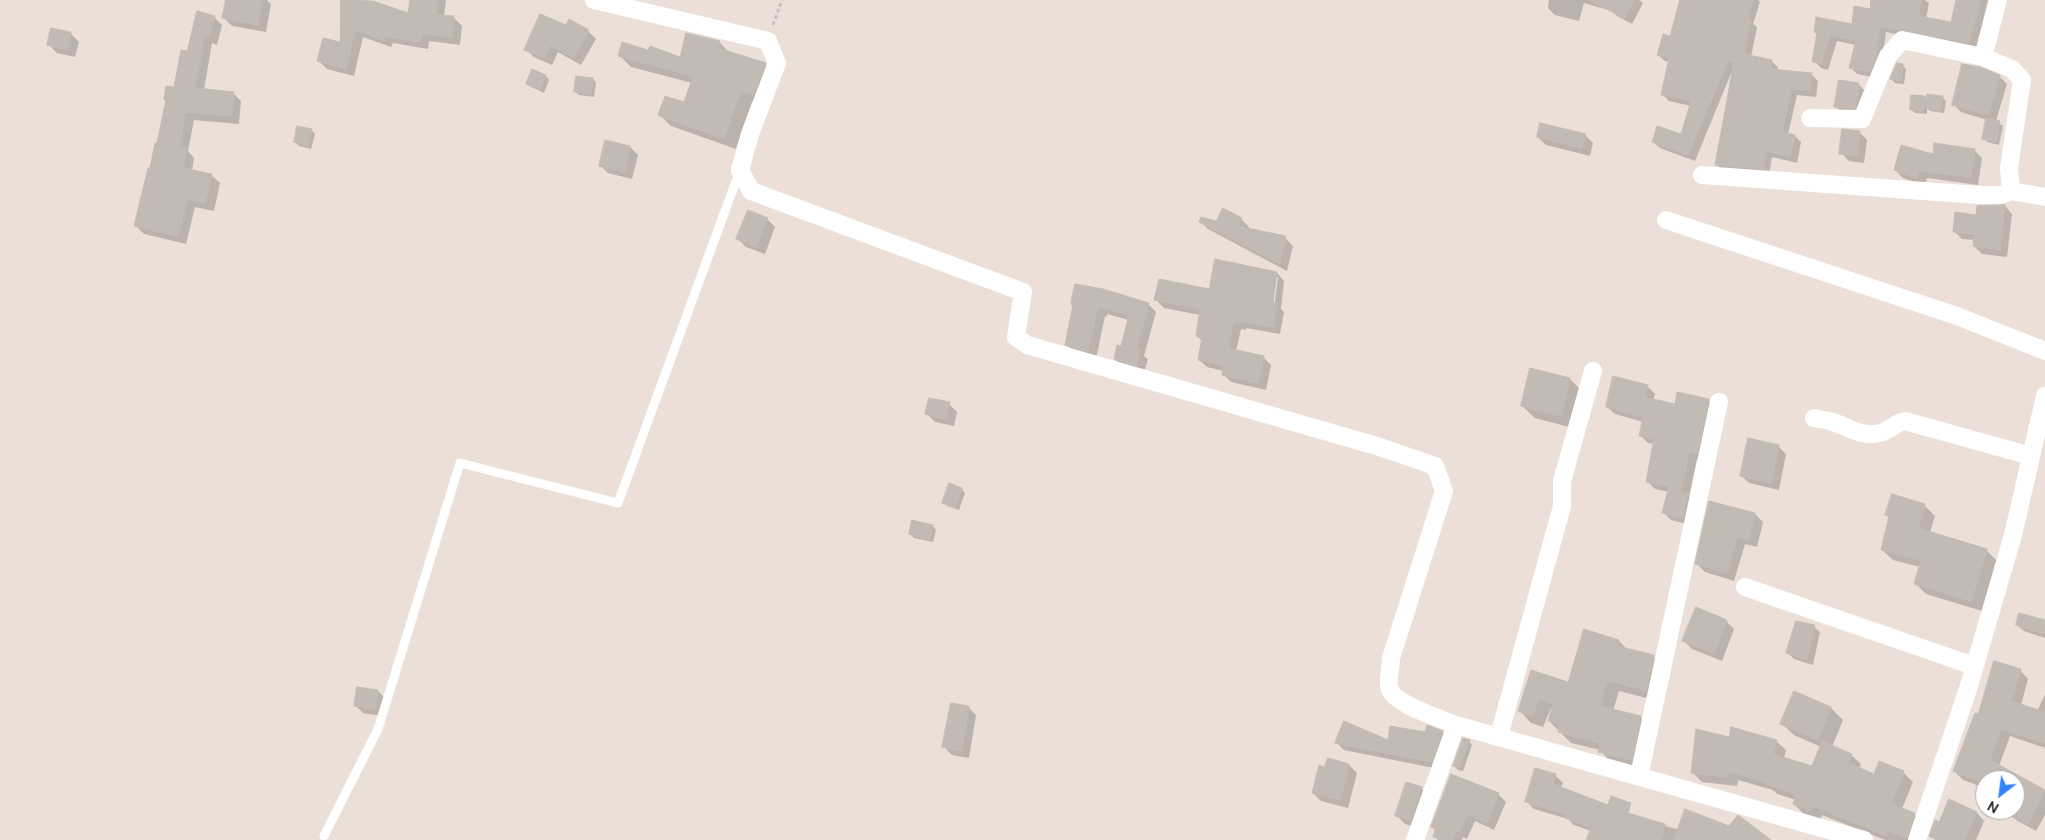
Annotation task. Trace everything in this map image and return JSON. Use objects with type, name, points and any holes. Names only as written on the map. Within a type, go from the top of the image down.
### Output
[{"type":"street","points":[[594,0],[768,41],[777,63],[750,134],[740,170],[751,191],[1023,292],[1016,336],[1026,345],[1380,447],[1435,466],[1444,491],[1391,658],[1389,687],[1392,694],[1400,702],[1456,725],[1864,840]]},
{"type":"street","points":[[1983,57],[1998,0]]},
{"type":"street","points":[[1810,118],[1862,119],[1888,56],[1902,40],[1983,57],[2012,69],[2022,80],[2008,168],[2011,191]]},
{"type":"street","points":[[1702,175],[1911,192],[2001,195],[2011,191],[2045,197]]},
{"type":"street","points":[[1666,220],[1921,303],[2045,350]]},
{"type":"street","points":[[1499,736],[1562,506],[1562,482],[1593,371]]},
{"type":"street","points":[[1917,840],[1974,666],[2013,535],[2045,396]]},
{"type":"street","points":[[1640,776],[1719,402]]},
{"type":"street","points":[[1814,418],[1831,422],[1862,434],[1880,433],[1899,422],[1905,421],[2031,456]]},
{"type":"street","points":[[1745,587],[1974,666]]},
{"type":"street","points":[[1415,840],[1456,725]]},
{"type":"lane","points":[[324,836],[378,729],[460,462],[618,503],[740,170]]},
{"type":"path","points":[[768,41],[782,0]]},
{"type":"building","points":[[226,0],[262,0],[258,25],[222,18]]},
{"type":"building","points":[[341,0],[373,1],[408,13],[410,0],[438,0],[436,15],[454,16],[452,37],[422,34],[420,42],[385,36],[383,40],[355,30],[346,69],[317,61],[323,38],[340,42]]},
{"type":"building","points":[[1589,0],[1634,0],[1625,18]]},
{"type":"building","points":[[1680,0],[1753,0],[1747,19],[1751,20],[1744,54],[1772,60],[1771,69],[1812,73],[1810,91],[1791,89],[1782,132],[1795,135],[1790,157],[1766,151],[1763,169],[1715,165],[1734,62],[1728,60],[1688,155],[1652,142],[1657,126],[1681,134],[1691,101],[1661,95],[1669,58],[1657,55],[1663,34],[1670,36]]},
{"type":"building","points":[[1871,0],[1921,0],[1919,16],[1951,22],[1956,0],[1980,0],[1969,43],[1880,26],[1877,54],[1870,72],[1849,68],[1856,40],[1830,35],[1821,64],[1812,62],[1817,33],[1814,32],[1816,17],[1852,24],[1854,6],[1870,9]]},
{"type":"building","points":[[197,11],[215,16],[209,37],[204,36],[195,88],[234,92],[231,116],[186,112],[179,147],[187,148],[183,168],[212,174],[205,203],[187,199],[178,236],[134,226],[148,168],[150,168],[155,143],[157,143],[166,100],[164,100],[166,86],[174,87],[181,50],[187,51]]},
{"type":"building","points":[[540,14],[566,25],[569,19],[589,30],[573,58],[550,45],[544,58],[524,50]]},
{"type":"building","points":[[51,28],[71,32],[67,50],[47,45]]},
{"type":"building","points":[[686,33],[720,41],[718,48],[766,63],[753,95],[740,91],[724,139],[658,115],[665,96],[684,102],[693,76],[618,56],[622,42],[648,50],[650,46],[680,57]]},
{"type":"building","points":[[1897,63],[1903,64],[1901,81],[1890,79]]},
{"type":"building","points":[[1962,64],[1980,67],[2000,75],[1988,115],[1952,105]]},
{"type":"building","points":[[532,69],[546,75],[540,90],[526,84]]},
{"type":"building","points":[[576,76],[593,78],[591,94],[574,92]]},
{"type":"building","points":[[1839,80],[1859,83],[1855,108],[1834,107]]},
{"type":"building","points":[[1927,94],[1943,96],[1941,111],[1925,108]]},
{"type":"building","points":[[1911,95],[1925,96],[1923,111],[1910,110]]},
{"type":"building","points":[[1986,118],[2000,121],[1996,142],[1982,139]]},
{"type":"building","points":[[1540,123],[1586,134],[1582,148],[1537,137]]},
{"type":"building","points":[[297,126],[312,129],[308,146],[294,142]]},
{"type":"building","points":[[1842,129],[1860,131],[1857,156],[1839,154]]},
{"type":"building","points":[[605,140],[630,146],[625,172],[599,166]]},
{"type":"building","points":[[1934,143],[1975,149],[1971,177],[1919,171],[1917,178],[1894,170],[1901,145],[1933,154]]},
{"type":"building","points":[[2005,205],[2000,250],[1973,246],[1974,234],[1953,232],[1955,212],[1976,215],[1977,206]]},
{"type":"building","points":[[1223,208],[1242,218],[1237,226],[1286,236],[1280,264],[1199,222],[1201,217],[1216,221]]},
{"type":"building","points":[[748,210],[768,218],[756,247],[736,239]]},
{"type":"building","points":[[1215,259],[1277,272],[1273,303],[1277,303],[1273,327],[1239,321],[1239,323],[1233,322],[1228,348],[1264,356],[1258,383],[1222,375],[1224,365],[1198,360],[1202,337],[1196,336],[1200,309],[1154,300],[1159,279],[1209,289]]},
{"type":"building","points":[[1075,284],[1103,289],[1149,303],[1136,349],[1140,350],[1137,366],[1114,359],[1117,345],[1121,346],[1129,315],[1100,307],[1097,309],[1088,352],[1065,345]]},
{"type":"building","points":[[1530,368],[1570,378],[1561,416],[1521,406]]},
{"type":"building","points":[[1613,376],[1648,385],[1644,397],[1675,404],[1677,392],[1709,399],[1697,454],[1689,452],[1681,492],[1688,494],[1683,518],[1662,513],[1669,486],[1646,482],[1654,439],[1639,436],[1643,417],[1606,407]]},
{"type":"building","points":[[929,398],[950,402],[946,419],[925,414]]},
{"type":"building","points":[[1748,438],[1779,445],[1771,483],[1740,476]]},
{"type":"building","points":[[949,483],[962,488],[955,508],[942,503]]},
{"type":"building","points":[[1892,494],[1925,504],[1918,528],[1987,549],[1971,601],[1914,584],[1921,560],[1881,550],[1889,516],[1885,515]]},
{"type":"building","points":[[1709,501],[1755,513],[1749,540],[1737,537],[1727,573],[1695,564]]},
{"type":"building","points":[[912,520],[933,525],[930,540],[909,534]]},
{"type":"building","points":[[1696,607],[1727,620],[1714,654],[1682,641]]},
{"type":"building","points":[[2019,613],[2045,620],[2045,634],[2016,625]]},
{"type":"building","points":[[1796,621],[1815,625],[1807,660],[1786,653]]},
{"type":"building","points":[[1584,629],[1619,640],[1617,646],[1654,655],[1646,691],[1607,680],[1600,706],[1641,716],[1632,760],[1598,752],[1600,743],[1558,732],[1559,725],[1548,721],[1553,704],[1539,699],[1532,716],[1518,711],[1531,670],[1568,682]]},
{"type":"building","points":[[1994,661],[2021,669],[2011,701],[2045,712],[2045,743],[2001,729],[1990,760],[2008,770],[1975,770],[1975,779],[1953,771],[1975,713],[1978,714]]},
{"type":"building","points":[[357,687],[378,690],[375,709],[354,706]]},
{"type":"building","points":[[1794,691],[1831,707],[1818,740],[1780,724]]},
{"type":"building","points":[[951,703],[969,706],[961,751],[942,747]]},
{"type":"building","points":[[1344,721],[1388,740],[1390,726],[1425,732],[1427,725],[1443,731],[1432,762],[1335,743]]},
{"type":"building","points":[[1731,727],[1777,740],[1773,754],[1812,766],[1822,741],[1852,754],[1848,763],[1874,774],[1879,761],[1904,771],[1891,804],[1915,813],[1907,838],[1887,831],[1885,835],[1813,806],[1811,811],[1793,804],[1796,794],[1766,784],[1766,782],[1728,771],[1728,777],[1691,773],[1696,729],[1729,737]]},
{"type":"building","points":[[1463,738],[1470,740],[1459,768],[1453,766]]},
{"type":"building","points":[[1328,758],[1349,764],[1340,800],[1312,793],[1319,765],[1324,767]]},
{"type":"building","points":[[1535,768],[1556,774],[1553,784],[1608,805],[1611,796],[1631,803],[1628,813],[1665,824],[1661,840],[1586,840],[1591,828],[1565,818],[1567,814],[1525,802]]},
{"type":"building","points":[[1451,774],[1499,793],[1487,823],[1467,814],[1460,832],[1456,831],[1452,840],[1441,840],[1433,837],[1435,829],[1431,827]]},
{"type":"building","points":[[2025,779],[2045,790],[2028,824],[2021,820],[2025,820]]},
{"type":"building","points":[[1406,782],[1422,787],[1410,821],[1395,816]]},
{"type":"building","points":[[1949,799],[1975,811],[1975,816],[1964,840],[1937,840],[1929,836],[1935,820],[1939,822]]},
{"type":"building","points":[[1685,809],[1729,826],[1738,815],[1771,840],[1674,840]]}]
